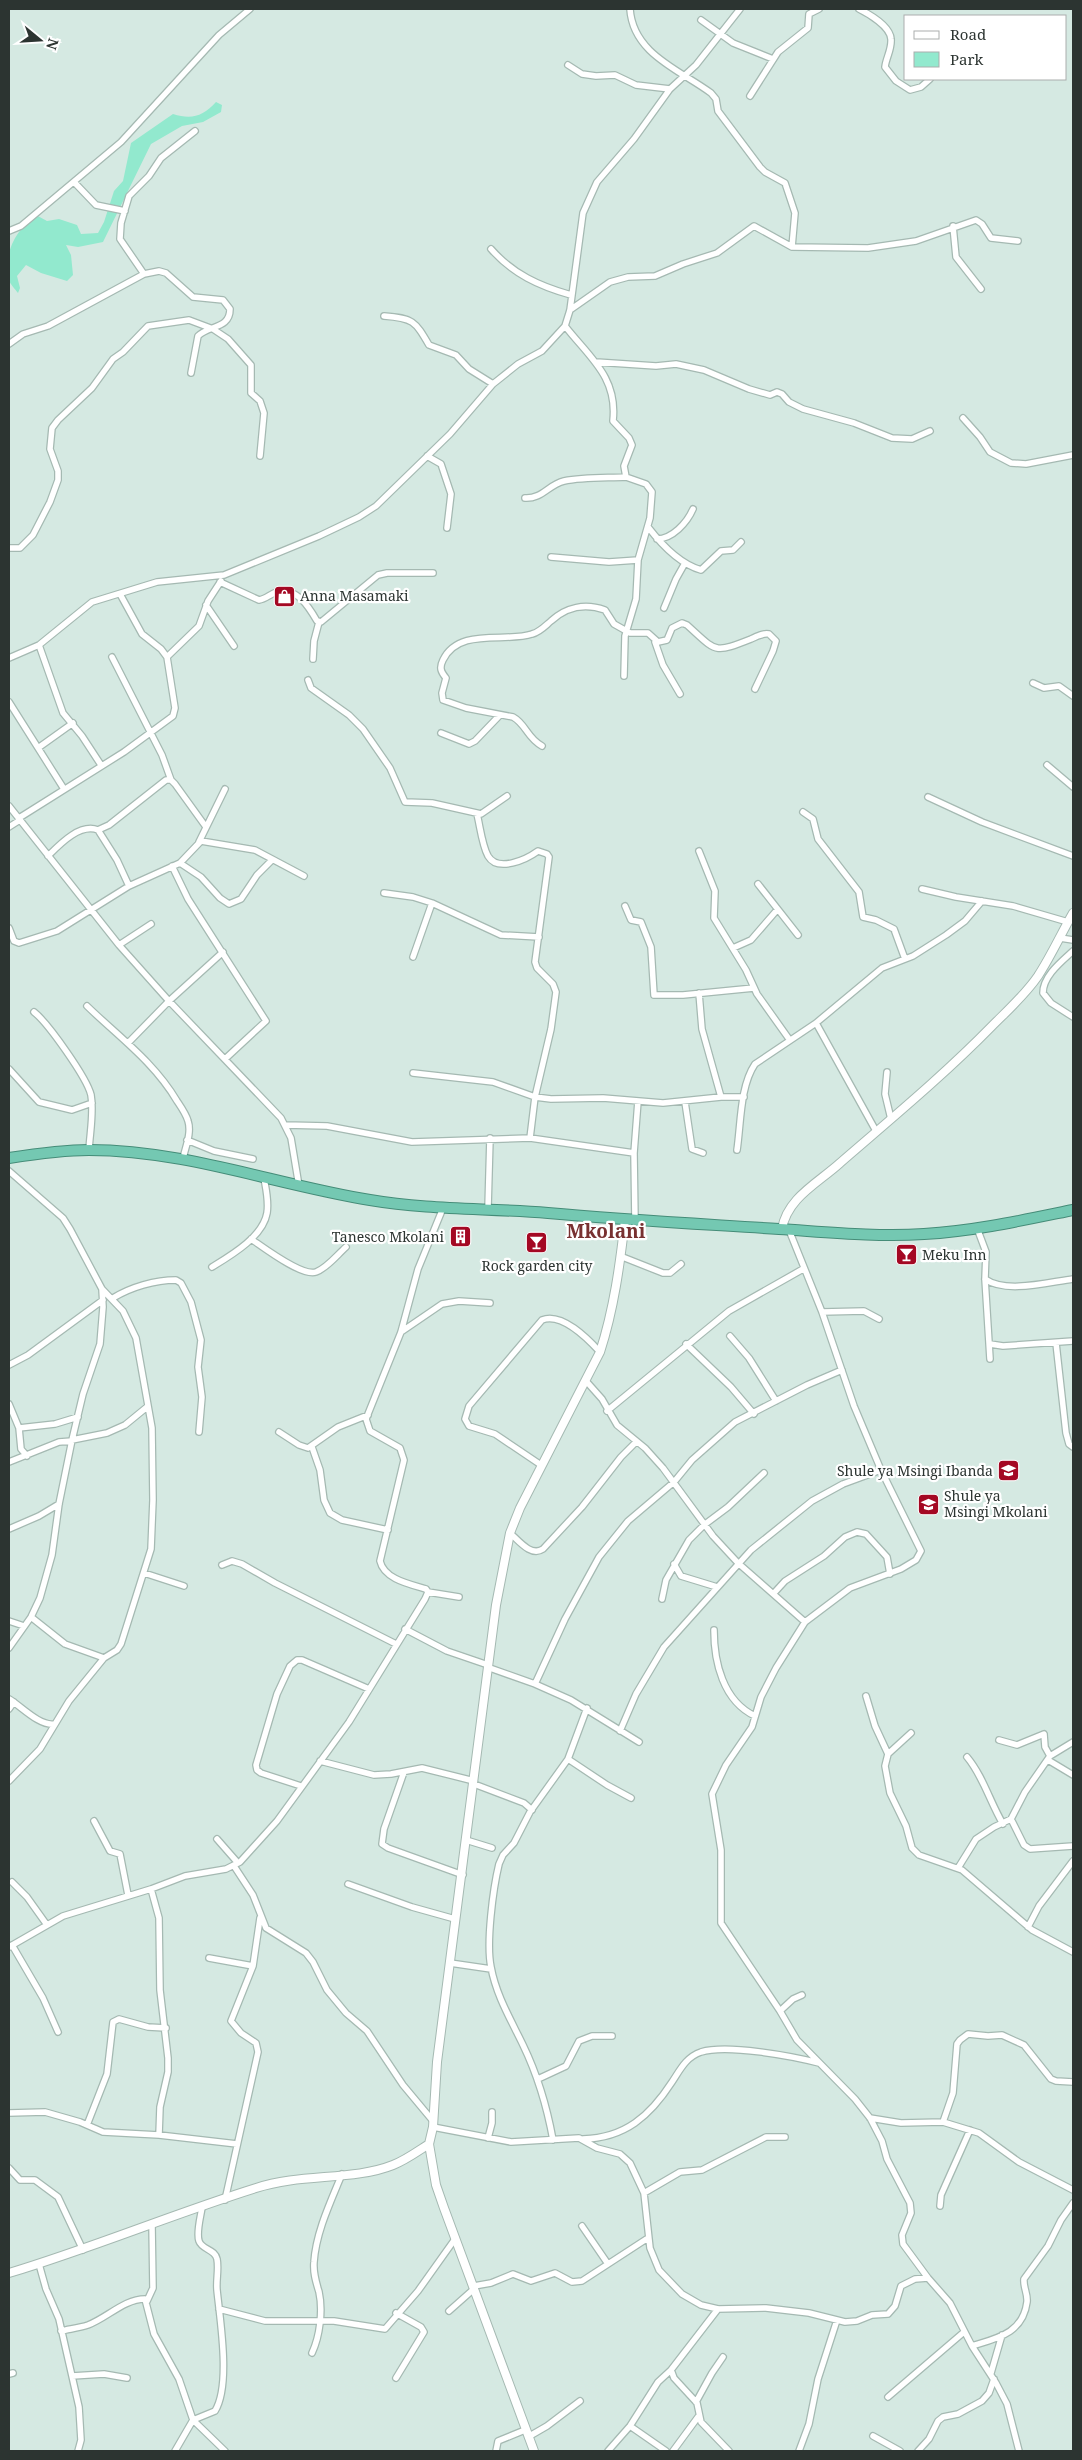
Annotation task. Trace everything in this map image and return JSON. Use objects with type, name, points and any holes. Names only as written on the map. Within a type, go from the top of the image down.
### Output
[{"type":"highway","points":[[9,1158],[89,1150],[183,1159],[299,1186],[372,1200],[443,1208],[488,1208],[630,1220],[888,1235],[926,1234],[977,1228],[1073,1210]]},
{"type":"street","points":[[9,231],[21,226],[121,142],[219,35],[250,9]]},
{"type":"street","points":[[630,9],[637,34],[667,66],[683,77],[712,92],[718,111],[760,167],[765,172],[785,183],[795,213],[792,247]]},
{"type":"street","points":[[9,658],[39,645],[87,605],[100,599],[157,582],[224,574],[319,536],[359,517],[376,506],[450,434],[493,384],[518,364],[542,351],[565,326],[570,310],[570,295],[586,205],[603,174],[634,139],[670,89],[696,65],[740,9]]},
{"type":"street","points":[[750,96],[773,59],[784,46],[808,28],[809,14],[818,9]]},
{"type":"street","points":[[859,9],[889,32],[890,43],[886,68],[891,76],[910,90],[921,86],[929,80]]},
{"type":"street","points":[[701,20],[743,48],[773,59]]},
{"type":"street","points":[[568,65],[582,74],[596,76],[616,75],[636,85],[670,89]]},
{"type":"street","points":[[144,274],[120,239],[120,230],[129,196],[149,176],[161,158],[195,131]]},
{"type":"street","points":[[74,182],[96,205],[125,211]]},
{"type":"street","points":[[570,310],[610,282],[628,277],[655,276],[683,264],[717,253],[750,227],[758,227],[792,247],[868,248],[894,246],[916,241],[953,226],[976,220],[982,224],[992,238],[1018,241]]},
{"type":"street","points":[[953,226],[956,257],[981,289]]},
{"type":"street","points":[[491,249],[500,260],[518,274],[544,287],[570,295]]},
{"type":"street","points":[[9,344],[23,334],[48,326],[144,274],[159,271],[166,273],[193,297],[223,300],[230,309],[229,317],[221,326],[198,336],[191,373]]},
{"type":"street","points":[[384,316],[410,320],[418,325],[429,345],[456,355],[469,370],[493,384]]},
{"type":"street","points":[[9,548],[20,548],[30,540],[50,502],[58,476],[50,448],[52,428],[92,388],[113,359],[129,346],[141,332],[158,323],[188,320],[213,329],[228,339],[251,365],[251,393],[260,401],[264,413],[260,456]]},
{"type":"street","points":[[565,326],[596,362],[614,401],[614,423],[625,432],[632,445],[624,466],[626,477]]},
{"type":"street","points":[[596,362],[656,366],[676,364],[704,370],[749,389],[770,395],[777,392],[782,394],[789,402],[803,409],[859,425],[892,438],[912,439],[930,431]]},
{"type":"street","points":[[963,418],[990,452],[1010,463],[1026,464],[1073,455]]},
{"type":"street","points":[[427,456],[441,464],[450,494],[446,528]]},
{"type":"street","points":[[526,498],[538,497],[549,488],[564,481],[626,477],[646,484],[652,492],[648,528],[638,560],[636,599],[626,631],[624,676]]},
{"type":"street","points":[[657,538],[669,536],[682,525],[693,509]]},
{"type":"street","points":[[648,528],[685,563],[703,569],[720,551],[733,550],[742,542]]},
{"type":"street","points":[[551,557],[609,562],[638,560]]},
{"type":"street","points":[[664,608],[685,563]]},
{"type":"street","points":[[313,659],[314,641],[319,622],[330,616],[378,575],[387,572],[434,573]]},
{"type":"street","points":[[167,657],[199,626],[206,605],[224,574]]},
{"type":"street","points":[[220,582],[258,600],[280,591],[288,590],[299,596],[319,622]]},
{"type":"street","points":[[9,827],[150,734],[173,716],[174,708],[167,657],[161,649],[142,634],[120,594]]},
{"type":"street","points":[[206,605],[234,646]]},
{"type":"street","points":[[542,746],[531,739],[518,720],[452,704],[443,700],[442,693],[446,679],[441,670],[441,665],[451,650],[474,639],[534,634],[564,611],[578,606],[605,610],[614,624],[626,631],[648,633],[655,642],[663,665],[680,694]]},
{"type":"street","points":[[655,642],[667,640],[672,628],[682,623],[687,625],[711,647],[720,649],[727,649],[762,634],[770,634],[776,641],[774,651],[754,689]]},
{"type":"street","points":[[39,645],[61,707],[101,766]]},
{"type":"street","points":[[112,657],[168,769],[171,780],[206,827]]},
{"type":"street","points":[[308,680],[310,686],[363,729],[390,768],[403,800],[408,803],[443,805],[477,814],[485,812],[507,796]]},
{"type":"street","points":[[1033,684],[1044,688],[1059,686],[1073,696]]},
{"type":"street","points":[[9,702],[64,789]]},
{"type":"street","points":[[442,733],[469,744],[475,741],[499,716]]},
{"type":"street","points":[[38,748],[73,723]]},
{"type":"street","points":[[1047,765],[1073,787]]},
{"type":"street","points":[[98,830],[138,803],[159,784],[171,780]]},
{"type":"street","points":[[9,928],[14,941],[19,943],[57,930],[129,886],[180,863],[199,842],[225,789]]},
{"type":"street","points":[[928,797],[982,822],[1073,856]]},
{"type":"street","points":[[9,806],[119,944],[169,1001],[285,1125],[291,1138],[299,1186]]},
{"type":"street","points":[[803,812],[813,819],[818,839],[859,892],[863,917],[876,920],[894,929],[905,959]]},
{"type":"street","points":[[477,814],[487,853],[492,860],[504,864],[512,863],[538,851],[550,857],[535,962],[537,968],[553,984],[556,992],[551,1029],[535,1097],[530,1138]]},
{"type":"street","points":[[48,856],[84,829],[92,827],[98,830],[117,860],[129,886]]},
{"type":"street","points":[[199,842],[208,841],[255,850],[304,876]]},
{"type":"street","points":[[699,851],[716,891],[713,916],[733,948],[754,988],[789,1040]]},
{"type":"street","points":[[180,863],[201,877],[220,898],[229,904],[241,900],[257,875],[272,860]]},
{"type":"street","points":[[172,866],[188,899],[266,1020],[225,1059]]},
{"type":"street","points":[[758,884],[776,910],[798,935]]},
{"type":"street","points":[[922,889],[982,902],[1013,906],[1068,922]]},
{"type":"street","points":[[384,893],[413,897],[432,903],[501,935],[539,936]]},
{"type":"street","points":[[737,1150],[744,1097],[751,1070],[755,1064],[816,1023],[882,968],[929,947],[952,931],[965,921],[982,902]]},
{"type":"street","points":[[413,957],[432,903]]},
{"type":"street","points":[[625,906],[631,920],[641,922],[649,940],[654,995],[754,988]]},
{"type":"street","points":[[733,948],[751,940],[776,910]]},
{"type":"street","points":[[1018,2451],[1007,2404],[992,2376],[972,2346],[950,2303],[928,2278],[903,2244],[902,2235],[911,2213],[910,2203],[887,2159],[870,2118],[797,2040],[780,2011],[735,1946],[720,1918],[721,1850],[712,1794],[726,1765],[752,1727],[761,1697],[773,1674],[806,1622],[850,1588],[890,1574],[916,1560],[921,1551],[881,1470],[854,1406],[822,1312],[786,1230],[786,1212],[796,1199],[820,1181],[962,1056],[1025,993],[1038,976],[1073,913]]},
{"type":"street","points":[[119,944],[151,924]]},
{"type":"street","points":[[1060,938],[1073,940]]},
{"type":"street","points":[[1073,951],[1049,976],[1043,988],[1044,995],[1048,1001],[1073,1017]]},
{"type":"street","points":[[128,1043],[169,1001],[223,952]]},
{"type":"street","points":[[699,993],[702,1029],[721,1097]]},
{"type":"street","points":[[87,1006],[157,1071],[175,1097],[189,1122],[183,1159]]},
{"type":"street","points":[[34,1012],[53,1031],[88,1086],[92,1103],[89,1150]]},
{"type":"street","points":[[816,1023],[876,1131]]},
{"type":"street","points":[[9,1069],[39,1102],[72,1110],[92,1103]]},
{"type":"street","points":[[887,1072],[885,1094],[891,1119]]},
{"type":"street","points":[[413,1073],[488,1081],[535,1097],[551,1099],[603,1098],[685,1102],[721,1097],[744,1097]]},
{"type":"street","points":[[534,2451],[436,2185],[430,2144],[437,2062],[455,1919],[463,1875],[487,1666],[496,1605],[510,1533],[541,1465],[600,1352],[608,1329],[620,1256],[630,1220],[638,1101]]},
{"type":"street","points":[[685,1102],[692,1149],[703,1152]]},
{"type":"street","points":[[285,1125],[327,1126],[412,1142],[530,1138],[634,1153]]},
{"type":"street","points":[[488,1208],[490,1138]]},
{"type":"street","points":[[187,1140],[214,1151],[253,1159]]},
{"type":"street","points":[[9,1171],[62,1218],[102,1289],[123,1311],[136,1338],[152,1428],[153,1500],[151,1549],[121,1644],[104,1658],[68,1700],[40,1749],[9,1781]]},
{"type":"street","points":[[212,1267],[251,1239],[267,1214],[267,1194],[264,1178]]},
{"type":"street","points":[[443,1208],[418,1269],[401,1332],[366,1419],[370,1432],[382,1440],[395,1444],[402,1453],[404,1460],[380,1561],[381,1568],[391,1576],[426,1589],[428,1592],[459,1596]]},
{"type":"street","points":[[977,1228],[985,1248],[990,1359]]},
{"type":"street","points":[[251,1239],[285,1262],[310,1272],[316,1272],[346,1247]]},
{"type":"street","points":[[620,1256],[663,1273],[670,1273],[681,1264]]},
{"type":"street","points":[[607,1411],[639,1387],[686,1344],[747,1299],[803,1269]]},
{"type":"street","points":[[985,1280],[997,1286],[1010,1286],[1073,1279]]},
{"type":"street","points":[[112,1298],[146,1284],[163,1281],[176,1280],[184,1288],[191,1302],[201,1340],[198,1367],[202,1397],[199,1432]]},
{"type":"street","points":[[9,1648],[31,1617],[40,1598],[52,1555],[59,1504],[72,1440],[84,1389],[101,1338],[102,1289]]},
{"type":"street","points":[[9,1365],[28,1355],[103,1300]]},
{"type":"street","points":[[401,1332],[442,1304],[450,1301],[490,1303]]},
{"type":"street","points":[[822,1312],[864,1311],[879,1319]]},
{"type":"street","points":[[541,1465],[495,1434],[469,1426],[465,1419],[469,1406],[542,1320],[552,1318],[566,1324],[590,1341],[600,1352]]},
{"type":"street","points":[[730,1336],[749,1358],[776,1401]]},
{"type":"street","points":[[990,1344],[1073,1341]]},
{"type":"street","points":[[1056,1343],[1066,1432],[1069,1444],[1073,1447]]},
{"type":"street","points":[[686,1344],[731,1387],[754,1414]]},
{"type":"street","points":[[534,1684],[566,1618],[600,1557],[628,1521],[674,1482],[714,1438],[735,1422],[842,1370]]},
{"type":"street","points":[[586,1381],[602,1399],[617,1426],[664,1468],[704,1525],[738,1563],[806,1622]]},
{"type":"street","points":[[9,1404],[19,1428],[21,1449],[27,1456]]},
{"type":"street","points":[[9,1462],[56,1443],[107,1433],[125,1425],[147,1407]]},
{"type":"street","points":[[279,1432],[299,1445],[312,1447],[338,1427],[368,1415]]},
{"type":"street","points":[[19,1428],[55,1424],[78,1416]]},
{"type":"street","points":[[510,1533],[532,1551],[539,1552],[582,1507],[636,1442]]},
{"type":"street","points":[[312,1447],[320,1470],[324,1500],[330,1513],[342,1520],[388,1530]]},
{"type":"street","points":[[620,1731],[636,1694],[664,1647],[738,1563],[794,1513],[812,1501],[843,1484],[881,1470]]},
{"type":"street","points":[[662,1599],[663,1588],[674,1564],[690,1540],[704,1525],[728,1507],[764,1473]]},
{"type":"street","points":[[9,1528],[39,1516],[59,1504]]},
{"type":"street","points":[[774,1593],[785,1582],[824,1556],[846,1537],[857,1532],[866,1534],[887,1556],[890,1574]]},
{"type":"street","points":[[222,1565],[232,1561],[242,1564],[275,1583],[396,1644]]},
{"type":"street","points":[[674,1564],[681,1576],[717,1587]]},
{"type":"street","points":[[144,1573],[184,1586]]},
{"type":"street","points":[[58,2032],[43,1998],[10,1946],[63,1916],[151,1889],[185,1876],[236,1865],[249,1855],[277,1821],[350,1722],[428,1592]]},
{"type":"street","points":[[31,1617],[65,1644],[104,1658]]},
{"type":"street","points":[[9,1621],[24,1626]]},
{"type":"street","points":[[405,1629],[447,1651],[534,1684],[587,1708],[639,1742]]},
{"type":"street","points":[[714,1630],[715,1648],[725,1685],[736,1701],[746,1711],[755,1716]]},
{"type":"street","points":[[301,1786],[256,1770],[256,1760],[268,1728],[277,1694],[290,1666],[297,1660],[302,1660],[369,1688]]},
{"type":"street","points":[[866,1696],[875,1726],[888,1754],[886,1776],[894,1804],[906,1826],[912,1848],[919,1855],[958,1868],[975,1879],[1028,1927],[1073,1952]]},
{"type":"street","points":[[9,1709],[12,1701],[41,1720],[54,1724]]},
{"type":"street","points":[[553,2140],[545,2100],[538,2079],[505,2010],[491,1969],[490,1946],[496,1874],[503,1855],[514,1843],[532,1810],[568,1759],[587,1708]]},
{"type":"street","points":[[888,1754],[911,1733]]},
{"type":"street","points":[[999,1740],[1017,1745],[1044,1734],[1045,1747],[1049,1758],[1073,1776]]},
{"type":"street","points":[[958,1868],[976,1839],[1011,1820],[1025,1792],[1049,1758],[1073,1742]]},
{"type":"street","points":[[967,1757],[979,1776],[1003,1824]]},
{"type":"street","points":[[568,1759],[607,1785],[631,1798]]},
{"type":"street","points":[[320,1762],[366,1774],[391,1774],[422,1768],[474,1782],[524,1802],[532,1810]]},
{"type":"street","points":[[404,1772],[384,1829],[382,1844],[388,1848],[463,1875]]},
{"type":"street","points":[[1011,1820],[1024,1845],[1030,1849],[1063,1845],[1073,1846]]},
{"type":"street","points":[[94,1821],[110,1850],[120,1854],[128,1895]]},
{"type":"street","points":[[217,1839],[236,1865],[253,1896],[268,1931],[284,1938],[306,1953],[313,1962],[327,1990],[346,2013],[368,2031],[403,2085],[433,2124],[511,2142],[611,2136],[628,2128],[662,2097],[685,2062],[701,2052],[728,2050],[790,2057],[821,2064]]},
{"type":"street","points":[[466,1840],[492,1848]]},
{"type":"street","points":[[1028,1927],[1039,1906],[1073,1861]]},
{"type":"street","points":[[12,1882],[27,1897],[47,1925]]},
{"type":"street","points":[[348,1884],[412,1907],[455,1919]]},
{"type":"street","points":[[151,1889],[159,1918],[160,1990],[166,2028],[168,2072],[160,2107],[159,2134]]},
{"type":"street","points":[[225,2200],[258,2048],[230,2020],[254,1966],[260,1916]]},
{"type":"street","points":[[209,1958],[254,1966]]},
{"type":"street","points":[[450,1963],[491,1969]]},
{"type":"street","points":[[780,2011],[793,1999],[802,1995]]},
{"type":"street","points":[[87,2125],[107,2074],[114,2022],[119,2019],[148,2027],[166,2028]]},
{"type":"street","points":[[943,2122],[953,2093],[957,2044],[968,2034],[1002,2035],[1024,2045],[1051,2079],[1073,2082]]},
{"type":"street","points":[[538,2079],[566,2066],[579,2041],[592,2036],[612,2036]]},
{"type":"street","points":[[9,2113],[45,2112],[103,2132],[159,2134],[238,2144]]},
{"type":"street","points":[[488,2138],[492,2123],[492,2112]]},
{"type":"street","points":[[870,2118],[902,2123],[943,2122],[970,2130],[987,2137],[1014,2158],[1047,2178],[1073,2190]]},
{"type":"street","points":[[940,2206],[941,2195],[970,2130]]},
{"type":"street","points":[[644,2193],[676,2174],[702,2170],[766,2137],[785,2137]]},
{"type":"street","points":[[583,2139],[596,2148],[614,2151],[625,2158],[635,2171],[644,2193],[648,2238],[655,2262],[664,2277],[690,2300],[710,2308],[766,2308],[809,2313],[852,2322],[872,2315],[888,2314],[895,2306],[901,2286],[915,2278],[928,2278]]},
{"type":"street","points":[[9,2273],[83,2250],[255,2188],[290,2179],[369,2171],[394,2165],[430,2144]]},
{"type":"street","points":[[9,2168],[20,2180],[35,2180],[58,2197],[83,2250]]},
{"type":"street","points":[[312,2353],[317,2338],[319,2320],[319,2294],[314,2270],[314,2258],[320,2234],[342,2174]]},
{"type":"street","points":[[972,2346],[1002,2335],[1021,2323],[1027,2301],[1024,2282],[1026,2275],[1048,2246],[1061,2220],[1073,2203]]},
{"type":"street","points":[[175,2451],[193,2420],[215,2411],[220,2399],[223,2335],[216,2255],[202,2246],[198,2239],[202,2207]]},
{"type":"street","points":[[152,2225],[153,2288],[147,2301],[154,2334],[179,2379],[193,2420],[225,2451]]},
{"type":"street","points":[[582,2226],[608,2264]]},
{"type":"street","points":[[449,2311],[474,2287],[491,2283],[513,2274],[531,2281],[554,2273],[577,2282],[648,2238]]},
{"type":"street","points":[[220,2309],[265,2321],[319,2320],[355,2323],[382,2330],[385,2329],[396,2313],[413,2297],[456,2239]]},
{"type":"street","points":[[38,2264],[46,2288],[57,2310],[60,2331],[79,2408],[81,2440],[78,2451]]},
{"type":"street","points":[[60,2331],[87,2325],[137,2300],[147,2301]]},
{"type":"street","points":[[608,2451],[630,2426],[658,2382],[671,2370],[718,2309]]},
{"type":"street","points":[[396,2313],[421,2327],[424,2332],[396,2378]]},
{"type":"street","points":[[799,2451],[809,2424],[818,2379],[837,2320]]},
{"type":"street","points":[[888,2396],[964,2332]]},
{"type":"street","points":[[918,2451],[930,2438],[938,2421],[943,2417],[958,2414],[982,2401],[989,2392],[1002,2335]]},
{"type":"street","points":[[696,2402],[723,2357]]},
{"type":"street","points":[[671,2370],[674,2378],[696,2402],[698,2417],[729,2451]]},
{"type":"street","points":[[72,2376],[104,2374],[127,2378]]},
{"type":"street","points":[[496,2451],[498,2441],[527,2434],[547,2426],[580,2401]]},
{"type":"street","points":[[673,2451],[698,2417]]},
{"type":"street","points":[[630,2426],[666,2451]]},
{"type":"street","points":[[873,2436],[900,2451]]},
{"type":"green space","points":[[216,102],[222,105],[221,112],[203,122],[182,126],[151,144],[103,242],[78,247],[66,245],[71,255],[73,275],[67,281],[41,273],[26,265],[17,276],[20,288],[18,293],[9,280],[7,261],[12,243],[29,221],[36,215],[47,221],[59,219],[77,225],[81,234],[98,233],[104,222],[114,191],[123,181],[131,143],[173,114],[192,117],[202,114]]},
{"type":"place","name":"Anna Masamaki","points":[[284,596]]},
{"type":"place","name":"Tanesco Mkolani","points":[[460,1237]]},
{"type":"place","name":"Rock garden city","points":[[537,1243]]},
{"type":"place","name":"Meku Inn","points":[[906,1255]]},
{"type":"place","name":"Shule ya Msingi Ibanda","points":[[1009,1471]]},
{"type":"place","name":"Shule ya Msingi Mkolani","points":[[928,1504]]},
{"type":"district","name":"Mkolani","points":[[606,1231]]}]
